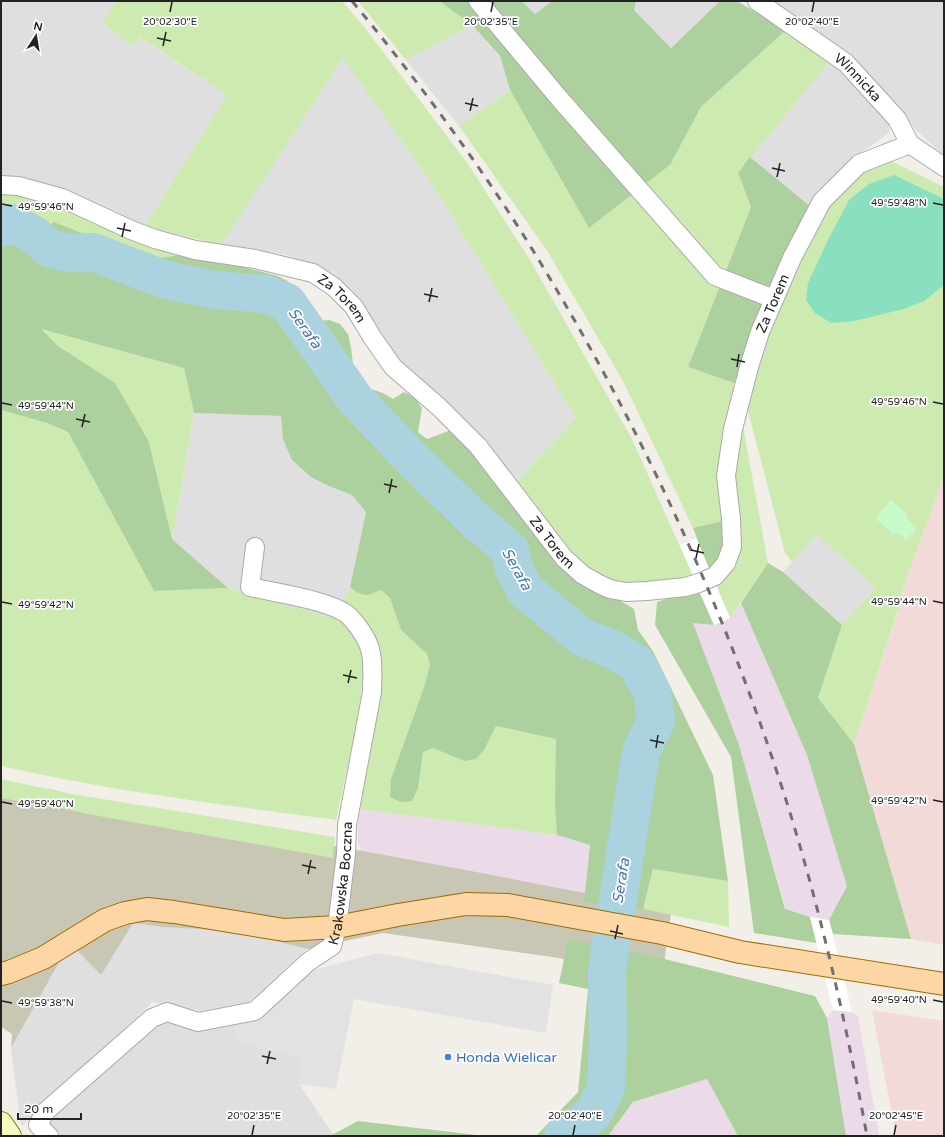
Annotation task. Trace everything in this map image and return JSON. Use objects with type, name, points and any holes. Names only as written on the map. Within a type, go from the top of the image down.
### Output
[{"type":"main road","points":[[1,974],[43,958],[105,920],[125,913],[148,909],[284,930],[337,927],[466,904],[508,905],[662,933],[740,952],[944,984]]},
{"type":"main road","points":[[1,1123],[10,1136]]},
{"type":"street","points":[[478,1],[559,98],[716,276],[774,299]]},
{"type":"street","name":"Winnicka","points":[[757,1],[846,63],[897,119],[910,144],[944,166]]},
{"type":"street","name":"Za Torem","points":[[1,185],[18,186],[62,198],[131,230],[155,239],[195,250],[255,259],[314,273],[334,287],[354,307],[372,337],[393,367],[440,408],[478,446],[564,558],[591,580],[610,588],[626,592],[654,590],[699,583],[715,576],[726,563],[732,547],[731,519],[726,476],[732,429],[758,339],[792,258],[822,201],[859,164],[910,144]]},
{"type":"street","name":"Krakowska Boczna","points":[[49,1136],[38,1125],[45,1112],[152,1018],[167,1012],[198,1022],[255,1011],[308,962],[332,946],[337,927],[346,854],[347,825],[372,692],[370,649],[363,634],[348,616],[335,608],[313,600],[250,587],[255,547]]},
{"type":"shaded area","points":[[1,1],[116,1],[102,24],[134,45],[138,37],[227,95],[145,226],[56,187],[23,177],[1,177]]},
{"type":"shaded area","points":[[522,1],[552,1],[535,14]]},
{"type":"shaded area","points":[[636,1],[720,1],[671,48],[634,10]]},
{"type":"shaded area","points":[[774,1],[944,1],[944,155],[915,129],[858,62]]},
{"type":"shaded area","points":[[472,25],[500,57],[510,90],[459,126],[406,60]]},
{"type":"shaded area","points":[[343,57],[432,184],[576,418],[515,483],[467,426],[399,361],[352,290],[319,266],[287,255],[221,245]]},
{"type":"shaded area","points":[[830,61],[889,123],[890,132],[861,153],[817,191],[811,207],[750,157]]},
{"type":"shaded area","points":[[194,413],[281,416],[283,439],[331,487],[352,495],[366,512],[350,587],[337,619],[228,588],[172,539]]},
{"type":"shaded area","points":[[944,475],[944,945],[911,939],[854,744],[897,615],[903,588]]},
{"type":"shaded area","points":[[817,535],[876,588],[842,625],[783,572]]},
{"type":"shaded area","points":[[741,603],[807,755],[849,890],[829,920],[810,917],[786,910],[739,745],[692,622],[714,625],[730,618]]},
{"type":"shaded area","points":[[1,782],[54,790],[107,804],[471,871],[672,910],[668,930],[663,976],[552,957],[383,933],[307,949],[255,936],[218,930],[162,927],[133,923],[101,975],[70,943],[11,1048],[12,1034],[1,1027]]},
{"type":"shaded area","points":[[358,809],[557,835],[590,845],[584,902],[365,861],[358,842]]},
{"type":"shaded area","points":[[133,923],[162,927],[218,930],[255,936],[307,949],[249,1002],[200,1011],[153,1002],[22,1126],[11,1048],[70,943]]},
{"type":"shaded area","points":[[378,953],[553,985],[546,1033],[354,999],[336,1089],[299,1084],[302,1058],[239,1040],[232,1022],[310,971]]},
{"type":"shaded area","points":[[833,1010],[852,1012],[858,1016],[879,1136],[846,1136],[827,1018]]},
{"type":"shaded area","points":[[872,1010],[944,1021],[944,1136],[896,1136]]},
{"type":"shaded area","points":[[168,1018],[232,1022],[239,1040],[302,1058],[299,1084],[333,1134],[330,1136],[48,1136],[43,1130],[50,1115],[157,1022]]},
{"type":"shaded area","points":[[707,1079],[738,1136],[608,1136],[633,1102]]},
{"type":"green space","points":[[116,1],[342,1],[365,28],[468,164],[530,260],[632,439],[694,578],[644,585],[617,584],[581,567],[515,483],[576,418],[432,184],[343,58],[221,245],[145,226],[227,95],[139,37],[133,46],[102,23]]},
{"type":"green space","points":[[358,1],[439,1],[472,25],[406,60]]},
{"type":"green space","points":[[439,1],[522,1],[535,14],[552,1],[636,1],[634,10],[671,48],[720,1],[737,1],[786,30],[701,107],[670,165],[589,228],[510,90],[500,56],[472,25]]},
{"type":"green space","points":[[786,30],[830,61],[738,173],[751,207],[688,367],[734,383],[719,474],[726,520],[693,528],[624,383],[548,252],[459,126],[510,90],[589,228],[670,165],[701,107]]},
{"type":"green space","points":[[750,157],[811,207],[773,282],[734,383],[688,367],[751,207],[738,173]]},
{"type":"green space","points":[[891,161],[944,187],[944,475],[903,588],[898,610],[854,744],[817,698],[842,625],[876,588],[817,535],[792,562],[785,553],[747,407],[767,335],[829,203],[863,170]]},
{"type":"green space","points":[[894,175],[944,199],[944,285],[924,301],[904,309],[854,321],[831,323],[815,313],[806,300],[808,283],[849,200],[869,184]]},
{"type":"green space","points":[[1,192],[17,193],[48,201],[121,234],[179,255],[150,260],[1,210]]},
{"type":"green space","points":[[1,210],[48,226],[54,222],[150,260],[179,255],[220,261],[278,276],[289,282],[305,316],[317,321],[329,320],[340,324],[348,334],[354,373],[359,385],[383,393],[393,399],[404,392],[415,398],[422,408],[418,432],[427,439],[451,430],[611,595],[634,609],[638,630],[653,651],[713,775],[728,881],[653,869],[643,909],[584,902],[590,845],[557,835],[555,804],[556,739],[496,726],[484,750],[476,759],[465,761],[433,748],[423,752],[418,788],[412,801],[401,802],[390,797],[391,779],[424,687],[430,665],[427,654],[401,630],[390,598],[381,590],[365,595],[358,593],[350,587],[366,512],[352,495],[311,477],[292,460],[283,439],[281,416],[194,413],[184,368],[41,329],[58,346],[115,383],[149,442],[172,539],[228,588],[154,591],[68,432],[47,423],[1,410]]},
{"type":"green space","points":[[40,329],[184,368],[194,413],[172,539],[149,442],[79,360],[58,346]]},
{"type":"green space","points":[[1,410],[47,423],[68,432],[154,591],[228,588],[337,619],[355,630],[365,653],[360,708],[336,820],[126,790],[1,766]]},
{"type":"green space","points":[[743,426],[768,563],[730,618],[714,581],[732,473]]},
{"type":"green space","points":[[891,500],[908,515],[907,519],[917,528],[906,540],[897,532],[894,535],[875,518]]},
{"type":"green space","points":[[726,520],[726,547],[710,572],[693,528]]},
{"type":"green space","points":[[768,563],[783,572],[842,625],[818,698],[854,744],[911,939],[833,934],[829,920],[847,886],[807,755],[741,603]]},
{"type":"green space","points":[[350,587],[359,594],[381,590],[390,598],[401,630],[427,654],[430,665],[424,687],[391,779],[418,788],[422,752],[433,748],[444,752],[484,750],[496,726],[557,739],[557,835],[358,809],[379,671],[344,603]]},
{"type":"green space","points":[[698,589],[714,625],[693,623],[739,745],[785,909],[810,917],[817,943],[754,933],[731,757],[655,625],[657,602]]},
{"type":"green space","points":[[1,779],[66,793],[335,837],[333,858],[1,798]]},
{"type":"green space","points":[[653,869],[728,881],[729,927],[643,909]]},
{"type":"green space","points":[[568,939],[636,952],[815,996],[827,1018],[846,1136],[738,1136],[707,1079],[633,1102],[608,1136],[536,1136],[578,1092],[588,989],[559,983]]},
{"type":"green space","points":[[358,1121],[485,1136],[330,1136]]},
{"type":"pier","points":[[696,538],[730,618],[714,625],[680,545]]},
{"type":"pier","points":[[810,917],[829,920],[852,1012],[833,1010]]},
{"type":"waterway","name":"Serafa","points":[[1,228],[12,223],[34,235],[49,248],[69,253],[93,252],[166,280],[215,290],[265,294],[287,302],[355,399],[415,462],[477,522],[510,550],[514,569],[525,590],[582,637],[612,649],[636,663],[653,694],[656,721],[641,752],[607,970],[608,1039],[606,1088],[593,1114],[563,1136]]},
{"type":"railway","points":[[352,1],[442,116],[484,175],[524,236],[605,374],[642,445],[676,517],[709,591],[739,665],[791,816],[814,895],[834,975],[867,1136]]},
{"type":"place","name":"Honda Wielicar","points":[[448,1057]]}]
